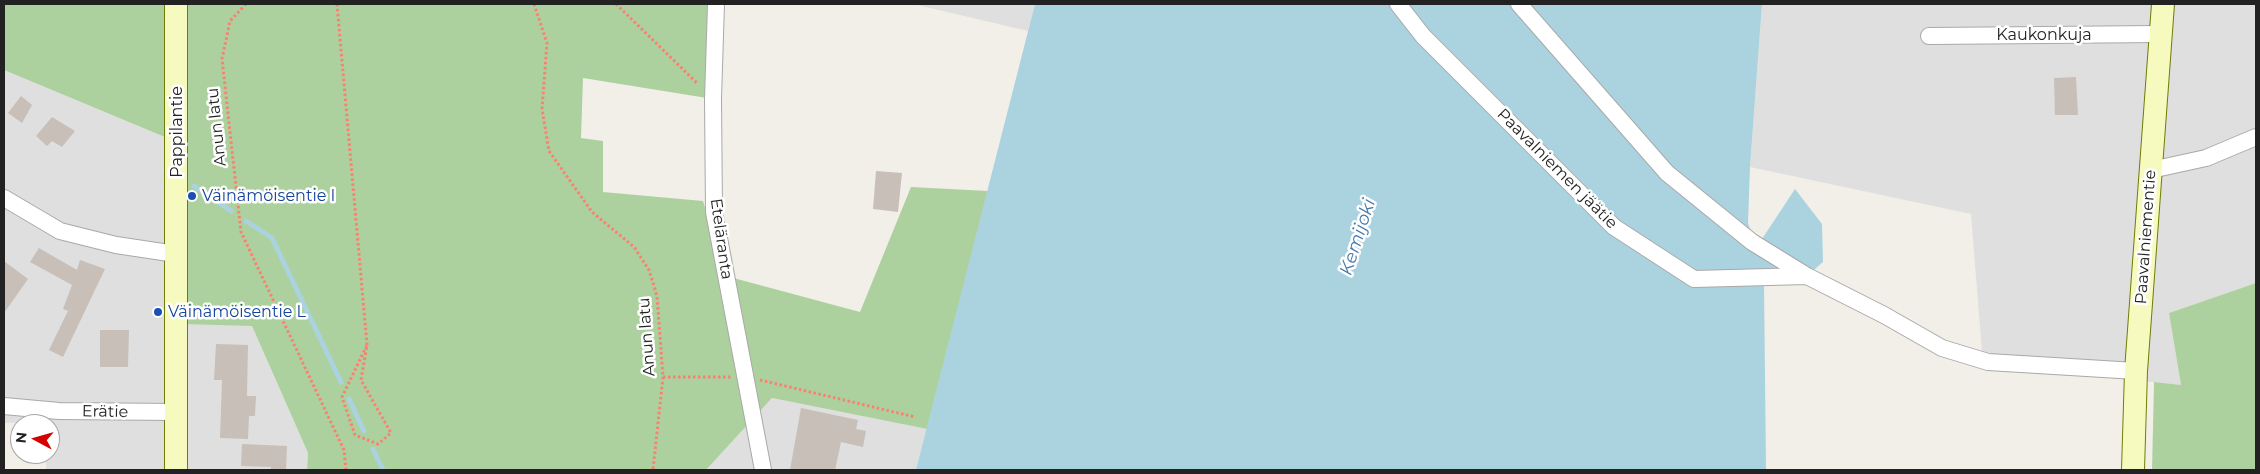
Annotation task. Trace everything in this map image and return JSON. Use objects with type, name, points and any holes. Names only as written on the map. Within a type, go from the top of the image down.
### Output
[{"type":"street","name":"Pappilantie","points":[[176,4],[176,470]]},
{"type":"street","name":"Eteläranta","points":[[716,4],[713,99],[714,212],[763,470]]},
{"type":"street","name":"Paavalniemen jäätie","points":[[1398,4],[1423,36],[1614,227],[1694,279],[1807,276]]},
{"type":"street","name":"Paavalniemen jäätie","points":[[1519,4],[1667,173],[1752,242],[1807,276],[1884,315],[1942,348],[1988,362],[2136,371]]},
{"type":"street","name":"Paavalniementie","points":[[2133,470],[2136,371],[2162,4]]},
{"type":"street","name":"Kaukonkuja","points":[[1929,36],[2159,34]]},
{"type":"street","points":[[2151,170],[2206,158],[2256,136]]},
{"type":"street","points":[[4,198],[60,231],[116,245],[176,254]]},
{"type":"street","name":"Erätie","points":[[4,406],[59,411],[176,412]]},
{"type":"path","name":"Anun latu","points":[[246,4],[230,21],[222,59],[241,232],[344,450],[346,470]]},
{"type":"path","points":[[337,4],[367,345],[360,380],[391,433],[378,444],[355,434],[342,397],[367,345]]},
{"type":"path","name":"Anun latu","points":[[534,4],[547,43],[542,108],[549,151],[592,212],[634,247],[650,270],[657,296],[663,377],[653,470]]},
{"type":"path","points":[[616,4],[713,99]]},
{"type":"path","points":[[663,377],[745,377],[915,417]]},
{"type":"shaded area","points":[[913,4],[1035,4],[1028,31]]},
{"type":"shaded area","points":[[1762,4],[2256,4],[2256,283],[2169,313],[2181,385],[1983,365],[1971,214],[1750,167]]},
{"type":"shaded area","points":[[4,70],[184,145],[252,326],[308,453],[307,470],[46,470],[46,464],[60,464],[60,414],[10,414],[10,423],[4,423]]},
{"type":"shaded area","points":[[772,398],[927,429],[916,470],[706,470]]},
{"type":"green space","points":[[4,4],[716,4],[713,99],[583,78],[581,138],[603,141],[603,192],[703,201],[726,276],[860,312],[911,187],[988,191],[927,429],[772,398],[706,470],[307,470],[308,453],[252,326],[183,324],[184,145],[4,70]]},
{"type":"green space","points":[[2256,283],[2256,470],[2152,470],[2154,382],[2181,385],[2169,313]]},
{"type":"water","name":"Kemijoki","points":[[1035,4],[1762,4],[1750,167],[1748,223],[1752,235],[1762,239],[1795,189],[1822,224],[1823,262],[1807,276],[1796,271],[1774,268],[1764,283],[1766,470],[916,470]]},
{"type":"building","points":[[2076,77],[2078,115],[2055,115],[2054,78]]},
{"type":"building","points":[[21,96],[32,105],[22,123],[8,113]]},
{"type":"building","points":[[52,117],[75,131],[62,147],[52,141],[47,146],[36,136]]},
{"type":"building","points":[[876,171],[902,173],[898,212],[873,209]]},
{"type":"building","points":[[39,248],[77,270],[80,260],[105,269],[63,357],[49,350],[68,311],[63,309],[72,285],[30,262]]},
{"type":"building","points":[[4,261],[28,279],[4,313]]},
{"type":"building","points":[[100,330],[129,330],[128,367],[100,367]]},
{"type":"building","points":[[216,344],[248,345],[247,396],[256,396],[255,416],[249,416],[248,439],[220,438],[222,380],[214,380]]},
{"type":"building","points":[[801,408],[858,420],[856,429],[866,431],[863,447],[841,442],[835,470],[790,470]]},
{"type":"building","points":[[242,444],[287,446],[286,470],[271,470],[271,467],[241,466]]},
{"type":"waterway","points":[[194,186],[231,211]]},
{"type":"waterway","points":[[246,221],[272,238],[341,382]]},
{"type":"waterway","points":[[349,399],[364,431]]},
{"type":"waterway","points":[[373,449],[383,470]]},
{"type":"place","name":"Väinämöisentie I","points":[[192,196]]},
{"type":"place","name":"Väinämöisentie L","points":[[158,312]]}]
